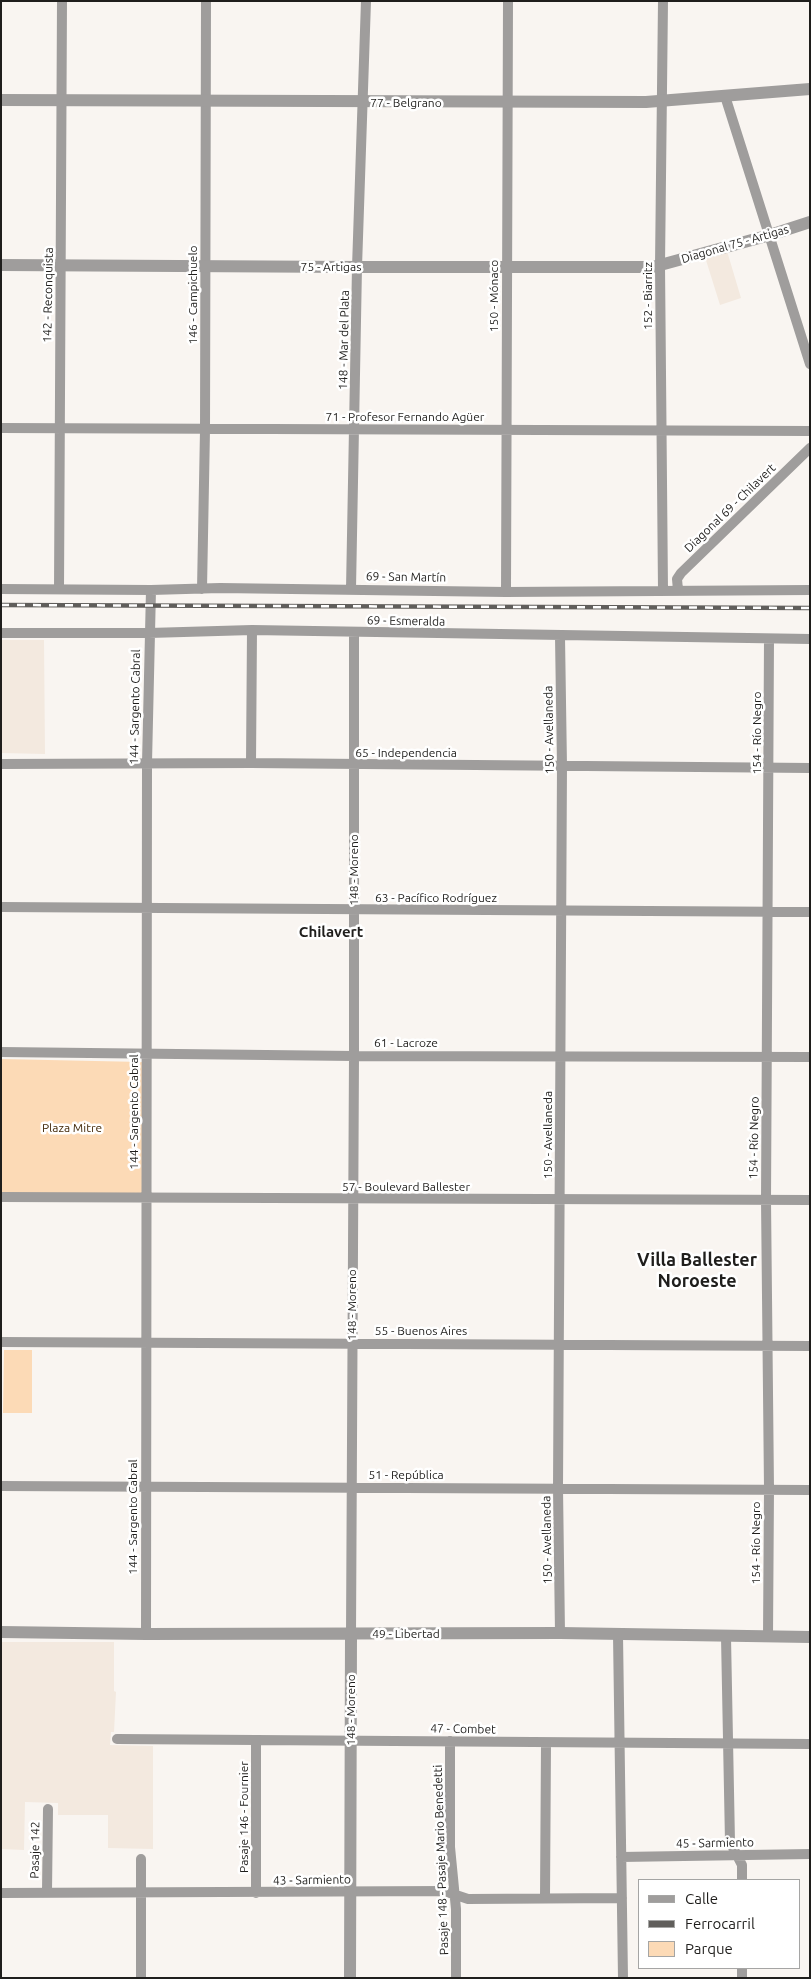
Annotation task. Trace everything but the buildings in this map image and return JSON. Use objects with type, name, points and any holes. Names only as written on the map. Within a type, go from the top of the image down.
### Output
[{"type":"street","name":"142 - Reconquista","points":[[59,589],[62,1]]},
{"type":"street","name":"146 - Campichuelo","points":[[202,589],[205,430],[206,1]]},
{"type":"street","name":"148 - Mar del Plata","points":[[351,589],[357,267],[366,1]]},
{"type":"street","name":"150 - Mónaco","points":[[506,592],[508,1]]},
{"type":"street","name":"152 - Biarritz","points":[[663,1],[660,265],[663,590]]},
{"type":"street","name":"77 - Belgrano","points":[[1,100],[206,100],[363,103],[662,102],[810,89]]},
{"type":"street","points":[[725,96],[810,364]]},
{"type":"street","name":"Diagonal 75 - Artigas","points":[[660,265],[810,222]]},
{"type":"street","name":"75 - Artigas","points":[[1,264],[357,267],[660,265]]},
{"type":"street","name":"71 - Profesor Fernando Agüer","points":[[1,428],[355,431],[506,429],[810,431]]},
{"type":"street","name":"Diagonal 69 - Chilavert","points":[[678,590],[677,579],[681,573],[810,448]]},
{"type":"street","name":"69 - San Martín","points":[[1,589],[351,589],[506,592],[810,590]]},
{"type":"street","name":"144 - Sargento Cabral","points":[[146,1634],[147,763],[150,590]]},
{"type":"street","points":[[251,763],[252,630]]},
{"type":"street","name":"69 - Esmeralda","points":[[1,633],[149,633],[252,630],[560,637],[810,639]]},
{"type":"street","name":"148 - Moreno","points":[[350,1978],[354,633]]},
{"type":"street","name":"150 - Avellaneda","points":[[560,637],[562,766],[558,1488],[560,1633]]},
{"type":"street","name":"154 - Río Negro","points":[[768,1636],[769,1489],[766,1346],[766,1200],[769,639]]},
{"type":"street","name":"65 - Independencia","points":[[1,764],[251,763],[810,768]]},
{"type":"street","name":"63 - Pacífico Rodríguez","points":[[1,907],[810,912]]},
{"type":"street","name":"61 - Lacroze","points":[[1,1052],[354,1056],[810,1057]]},
{"type":"street","name":"57 - Boulevard Ballester","points":[[1,1197],[810,1200]]},
{"type":"street","name":"55 - Buenos Aires","points":[[1,1342],[810,1346]]},
{"type":"street","name":"51 - República","points":[[1,1486],[810,1490]]},
{"type":"street","name":"49 - Libertad","points":[[1,1632],[146,1634],[560,1633],[726,1637],[810,1636]]},
{"type":"street","points":[[618,1635],[623,1978]]},
{"type":"street","points":[[726,1637],[730,1842],[742,1865],[742,1879]]},
{"type":"street","name":"47 - Combet","points":[[116,1739],[810,1744]]},
{"type":"street","name":"Pasaje 146 - Fournier","points":[[256,1741],[256,1893]]},
{"type":"street","name":"Pasaje 148 - Pasaje Mario Benedetti","points":[[450,1741],[450,1847],[455,1895],[456,1978]]},
{"type":"street","points":[[545,1897],[546,1743]]},
{"type":"street","name":"Pasaje 142","points":[[47,1892],[48,1809]]},
{"type":"street","name":"45 - Sarmiento","points":[[621,1857],[810,1854]]},
{"type":"street","points":[[141,1859],[141,1978]]},
{"type":"street","name":"43 - Sarmiento","points":[[1,1893],[444,1891],[468,1898],[622,1898]]},
{"type":"shaded area","points":[[727,251],[741,298],[720,305],[705,257]]},
{"type":"shaded area","points":[[1,640],[44,640],[45,754],[1,753]]},
{"type":"shaded area","points":[[1,1642],[114,1642],[114,1691],[116,1692],[114,1732],[111,1732],[110,1745],[153,1746],[153,1849],[108,1848],[108,1815],[58,1815],[58,1803],[25,1802],[24,1850],[1,1849]]},
{"type":"green space","name":"Plaza Mitre","points":[[1,1059],[142,1062],[142,1196],[1,1193]]},
{"type":"green space","points":[[4,1350],[32,1350],[32,1413],[3,1413]]},
{"type":"railway","points":[[1,605],[810,608]]},
{"type":"district","name":"Chilavert","points":[[331,932]]},
{"type":"district","name":"Villa Ballester Noroeste","points":[[697,1270]]}]
